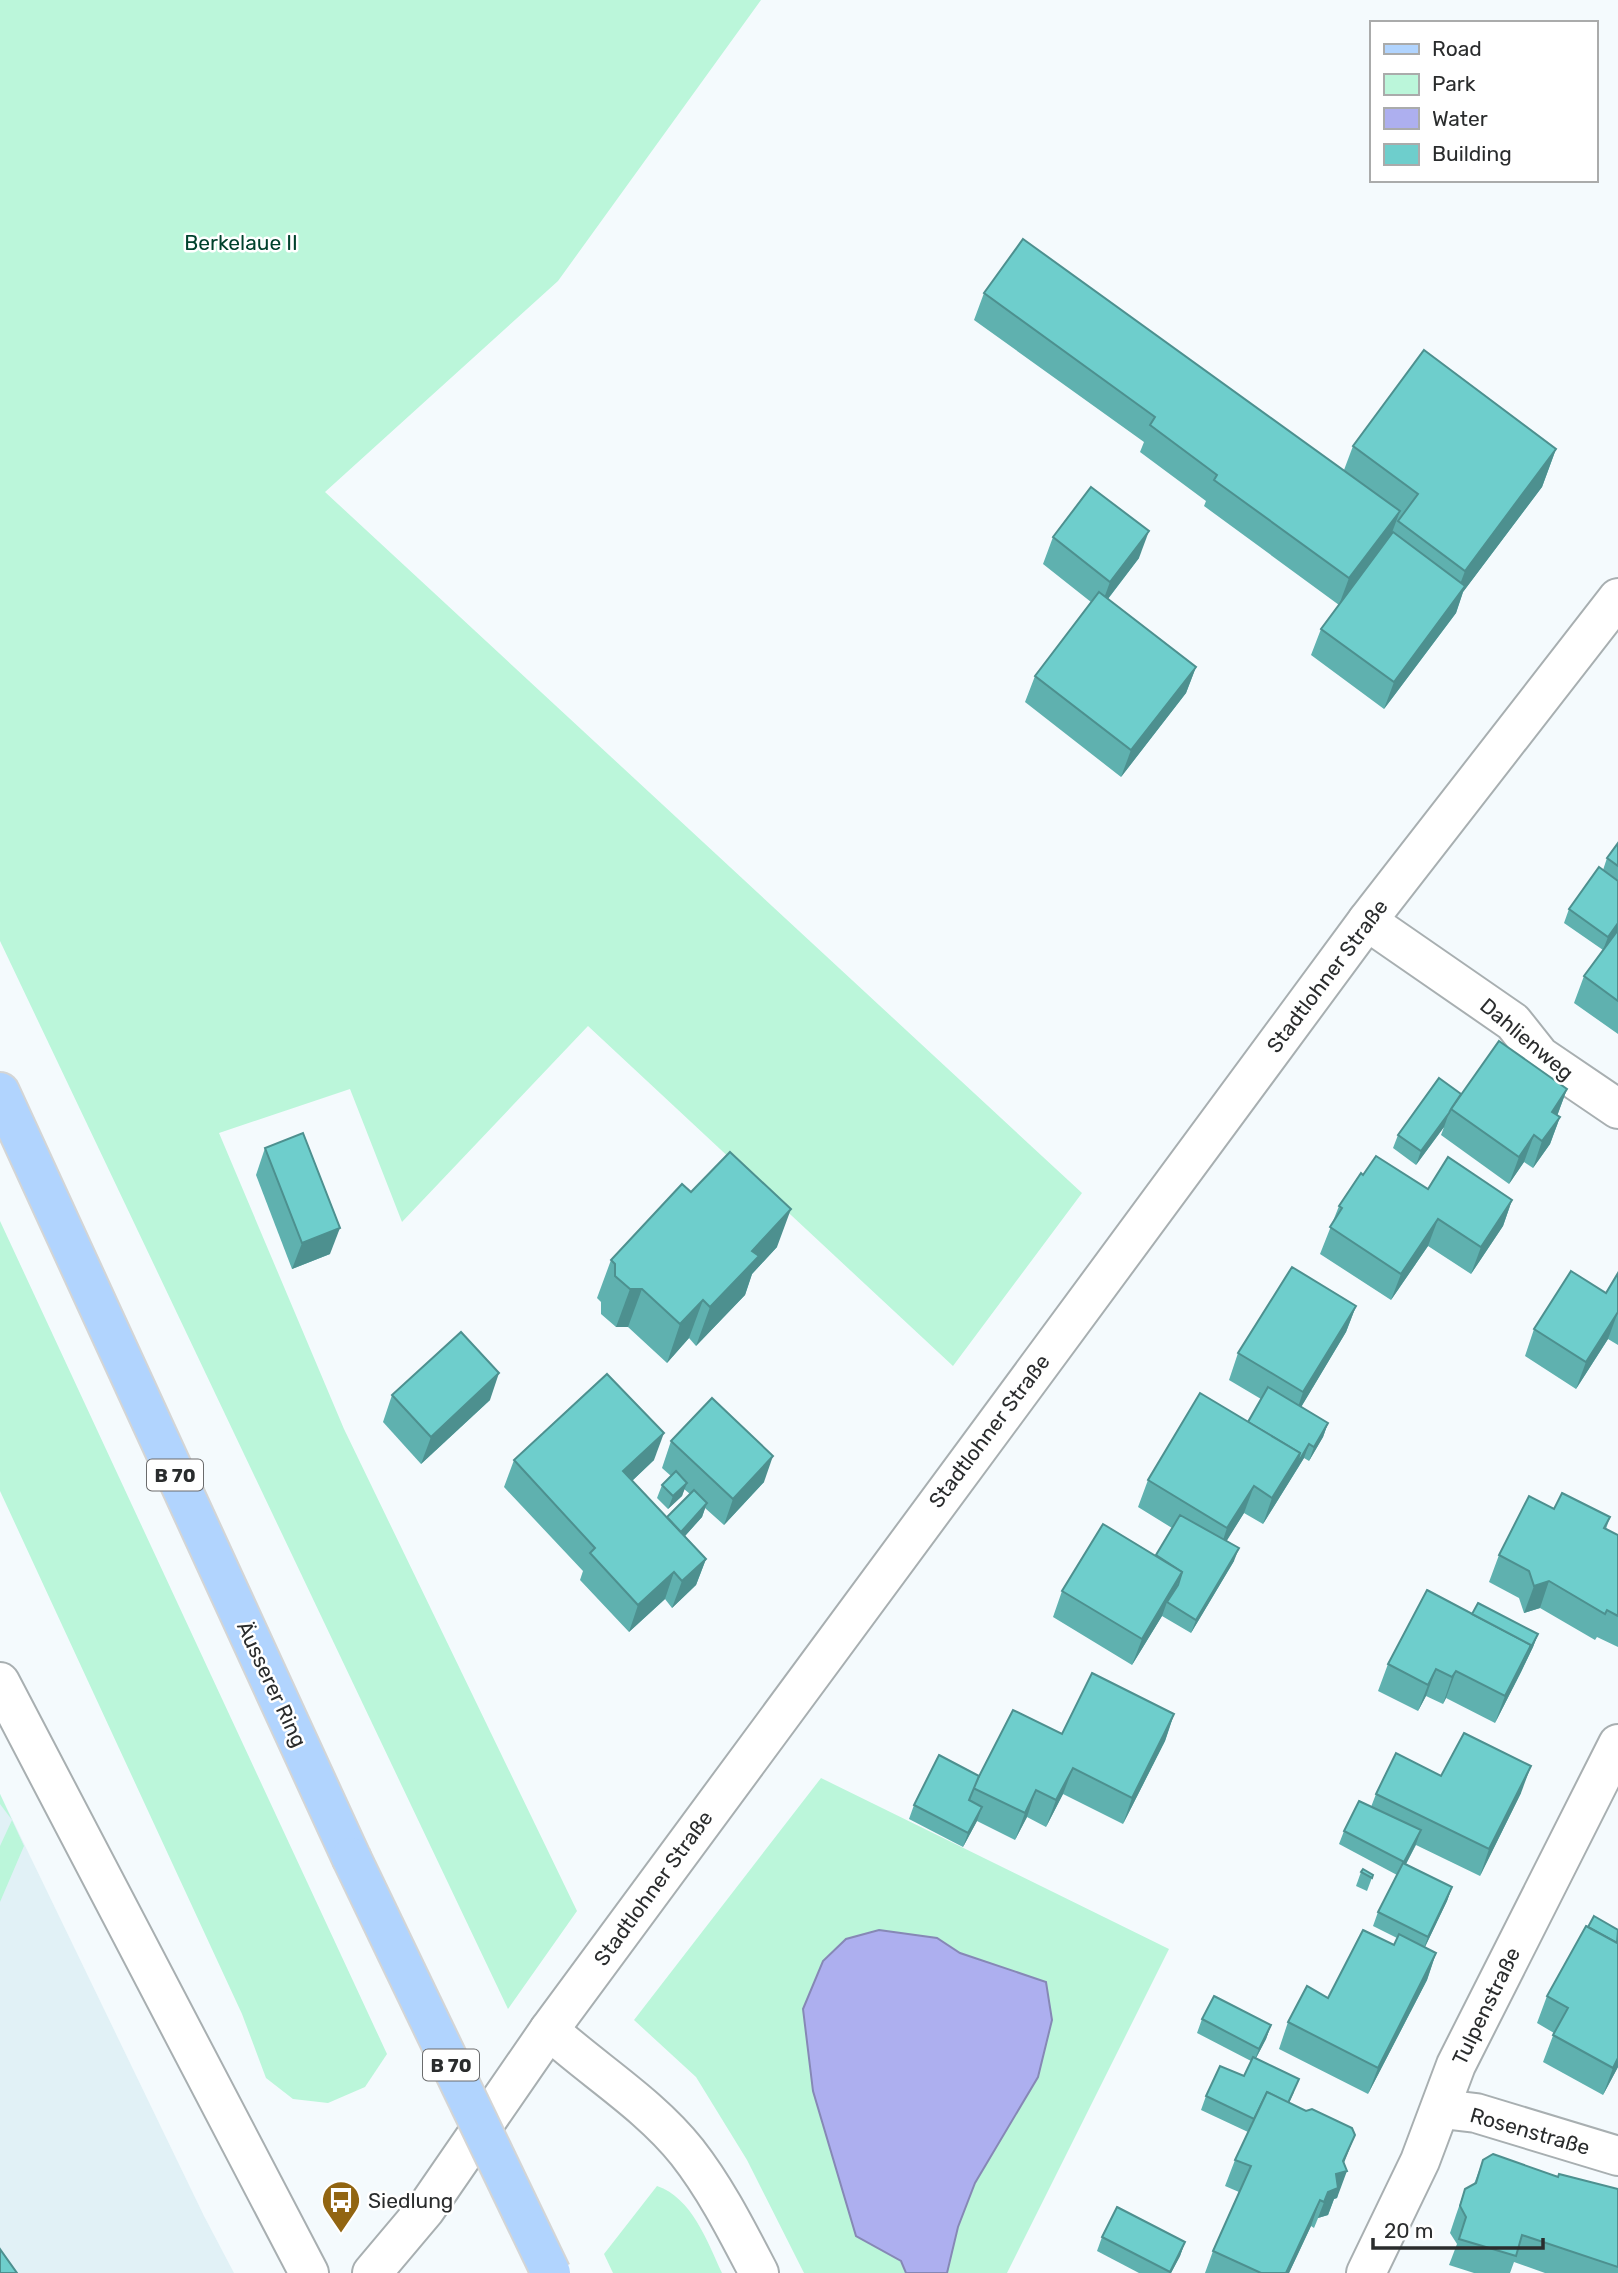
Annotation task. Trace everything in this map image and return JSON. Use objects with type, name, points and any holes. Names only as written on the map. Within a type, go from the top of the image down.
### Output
[{"type":"main road","name":"Äusserer Ring","points":[[0,1092],[351,1857],[551,2273]]},
{"type":"street","name":"Stadtlohner Straße","points":[[372,2273],[425,2210],[549,2030],[1367,921],[1618,598]]},
{"type":"street","name":"Dahlienweg","points":[[1367,921],[1513,1022],[1540,1056],[1618,1109]]},
{"type":"street","points":[[0,1682],[309,2273]]},
{"type":"street","name":"Tulpenstraße","points":[[1366,2273],[1442,2109],[1456,2065],[1480,2014],[1618,1744]]},
{"type":"street","points":[[549,2030],[644,2110],[685,2150],[718,2196],[759,2273]]},
{"type":"street","name":"Rosenstraße","points":[[1442,2109],[1476,2113],[1618,2156]]},
{"type":"shaded area","points":[[0,1794],[204,2216],[234,2273],[0,2273]]},
{"type":"green space","name":"Berkelaue II","points":[[0,0],[761,0],[558,281],[325,492],[1082,1193],[953,1366],[588,1026],[402,1222],[350,1089],[219,1133],[344,1429],[577,1911],[508,2009],[0,941]]},
{"type":"green space","points":[[0,1221],[387,2054],[365,2087],[328,2103],[293,2099],[266,2078],[242,2014],[0,1491]]},
{"type":"green space","points":[[821,1778],[1169,1949],[1007,2273],[947,2273],[958,2227],[975,2183],[1038,2077],[1045,1982],[960,1953],[937,1938],[879,1930],[846,1939],[803,2009],[813,2091],[856,2236],[901,2261],[906,2273],[804,2273],[747,2160],[696,2077],[634,2020]]},
{"type":"green space","points":[[0,1794],[12,1820],[0,1804]]},
{"type":"green space","points":[[12,1820],[24,1846],[0,1902],[0,1846]]},
{"type":"green space","points":[[657,2186],[680,2200],[689,2210],[722,2273],[613,2273],[604,2254]]},
{"type":"water","points":[[879,1930],[937,1938],[960,1953],[1046,1982],[1052,2020],[1038,2077],[975,2183],[958,2227],[947,2273],[906,2273],[901,2261],[856,2236],[813,2091],[803,2009],[823,1961],[846,1939]]},
{"type":"building","points":[[1023,239],[1400,511],[1349,578],[1214,480],[1217,475],[1150,425],[1155,417],[984,293]]},
{"type":"building","points":[[1424,350],[1556,449],[1465,571],[1398,521],[1418,494],[1353,446]]},
{"type":"building","points":[[1091,487],[1149,531],[1110,582],[1053,537]]},
{"type":"building","points":[[1393,532],[1465,586],[1394,682],[1321,629]]},
{"type":"building","points":[[1099,592],[1196,667],[1131,750],[1035,676]]},
{"type":"building","points":[[1618,843],[1618,866],[1607,858]]},
{"type":"building","points":[[1599,867],[1618,881],[1618,923],[1608,937],[1569,909]]},
{"type":"building","points":[[1618,930],[1618,1001],[1584,976]]},
{"type":"building","points":[[1499,1041],[1567,1089],[1552,1112],[1560,1117],[1542,1141],[1534,1135],[1519,1157],[1451,1109]]},
{"type":"building","points":[[1439,1078],[1461,1094],[1421,1151],[1398,1135]]},
{"type":"building","points":[[303,1133],[340,1228],[302,1243],[265,1148]]},
{"type":"building","points":[[730,1152],[791,1209],[752,1251],[759,1256],[710,1307],[703,1300],[680,1324],[642,1289],[630,1289],[615,1276],[615,1264],[611,1260],[682,1184],[691,1192]]},
{"type":"building","points":[[1376,1156],[1428,1189],[1448,1157],[1512,1200],[1481,1247],[1438,1219],[1401,1274],[1330,1227],[1342,1208],[1339,1206]]},
{"type":"building","points":[[1292,1267],[1356,1306],[1303,1392],[1238,1353]]},
{"type":"building","points":[[1571,1271],[1606,1293],[1618,1273],[1618,1312],[1586,1362],[1534,1329]]},
{"type":"building","points":[[461,1332],[499,1373],[431,1437],[392,1395]]},
{"type":"building","points":[[607,1374],[664,1433],[623,1471],[706,1559],[682,1581],[674,1572],[638,1605],[590,1553],[595,1548],[514,1460]]},
{"type":"building","points":[[1268,1387],[1328,1423],[1314,1447],[1309,1444],[1296,1466],[1300,1453],[1248,1422]]},
{"type":"building","points":[[1200,1393],[1300,1453],[1272,1498],[1254,1486],[1227,1528],[1148,1480]]},
{"type":"building","points":[[712,1398],[773,1456],[733,1499],[671,1441]]},
{"type":"building","points":[[676,1471],[687,1483],[673,1496],[662,1485]]},
{"type":"building","points":[[694,1490],[707,1503],[681,1532],[667,1517]]},
{"type":"building","points":[[1562,1493],[1610,1517],[1604,1528],[1618,1535],[1618,1616],[1607,1610],[1605,1614],[1549,1581],[1534,1586],[1529,1571],[1499,1555],[1529,1496],[1554,1509]]},
{"type":"building","points":[[1180,1515],[1239,1548],[1196,1620],[1167,1602],[1178,1585],[1182,1572],[1156,1555]]},
{"type":"building","points":[[1103,1524],[1182,1572],[1142,1639],[1062,1591]]},
{"type":"building","points":[[1427,1590],[1531,1645],[1505,1696],[1456,1671],[1452,1677],[1436,1669],[1428,1685],[1388,1664]]},
{"type":"building","points":[[1478,1603],[1538,1634],[1529,1651],[1531,1645],[1472,1614]]},
{"type":"building","points":[[1092,1673],[1174,1714],[1132,1798],[1073,1768],[1056,1800],[1036,1790],[1025,1813],[973,1788],[1013,1710],[1062,1734]]},
{"type":"building","points":[[1464,1733],[1531,1766],[1489,1849],[1376,1794],[1396,1753],[1441,1776]]},
{"type":"building","points":[[939,1755],[979,1776],[969,1800],[982,1807],[968,1833],[914,1805]]},
{"type":"building","points":[[1359,1801],[1421,1830],[1404,1862],[1344,1831]]},
{"type":"building","points":[[1403,1863],[1452,1887],[1428,1937],[1378,1912]]},
{"type":"building","points":[[1363,1869],[1373,1875],[1372,1878],[1361,1872]]},
{"type":"building","points":[[1594,1916],[1618,1930],[1617,1943],[1588,1927]]},
{"type":"building","points":[[1586,1926],[1618,1942],[1618,2058],[1613,2068],[1553,2035],[1568,2008],[1547,1996]]},
{"type":"building","points":[[1363,1930],[1394,1945],[1399,1934],[1436,1953],[1378,2068],[1288,2022],[1307,1986],[1328,1998]]},
{"type":"building","points":[[1214,1996],[1271,2025],[1259,2049],[1202,2019]]},
{"type":"building","points":[[1253,2057],[1299,2079],[1288,2103],[1267,2092],[1254,2119],[1206,2096],[1220,2066],[1244,2076]]},
{"type":"building","points":[[1267,2092],[1306,2111],[1312,2109],[1352,2128],[1355,2135],[1343,2161],[1347,2171],[1336,2174],[1338,2188],[1328,2192],[1324,2202],[1320,2200],[1286,2273],[1261,2273],[1213,2251],[1251,2166],[1235,2160]]},
{"type":"building","points":[[1493,2154],[1558,2177],[1559,2174],[1618,2189],[1618,2267],[1522,2235],[1516,2256],[1459,2239],[1466,2217],[1460,2206],[1465,2189],[1476,2183],[1483,2160]]},
{"type":"building","points":[[1117,2207],[1185,2242],[1170,2272],[1102,2237]]},
{"type":"building","points":[[0,2249],[17,2273],[0,2273]]},
{"type":"place","name":"Siedlung","points":[[341,2234]]}]
